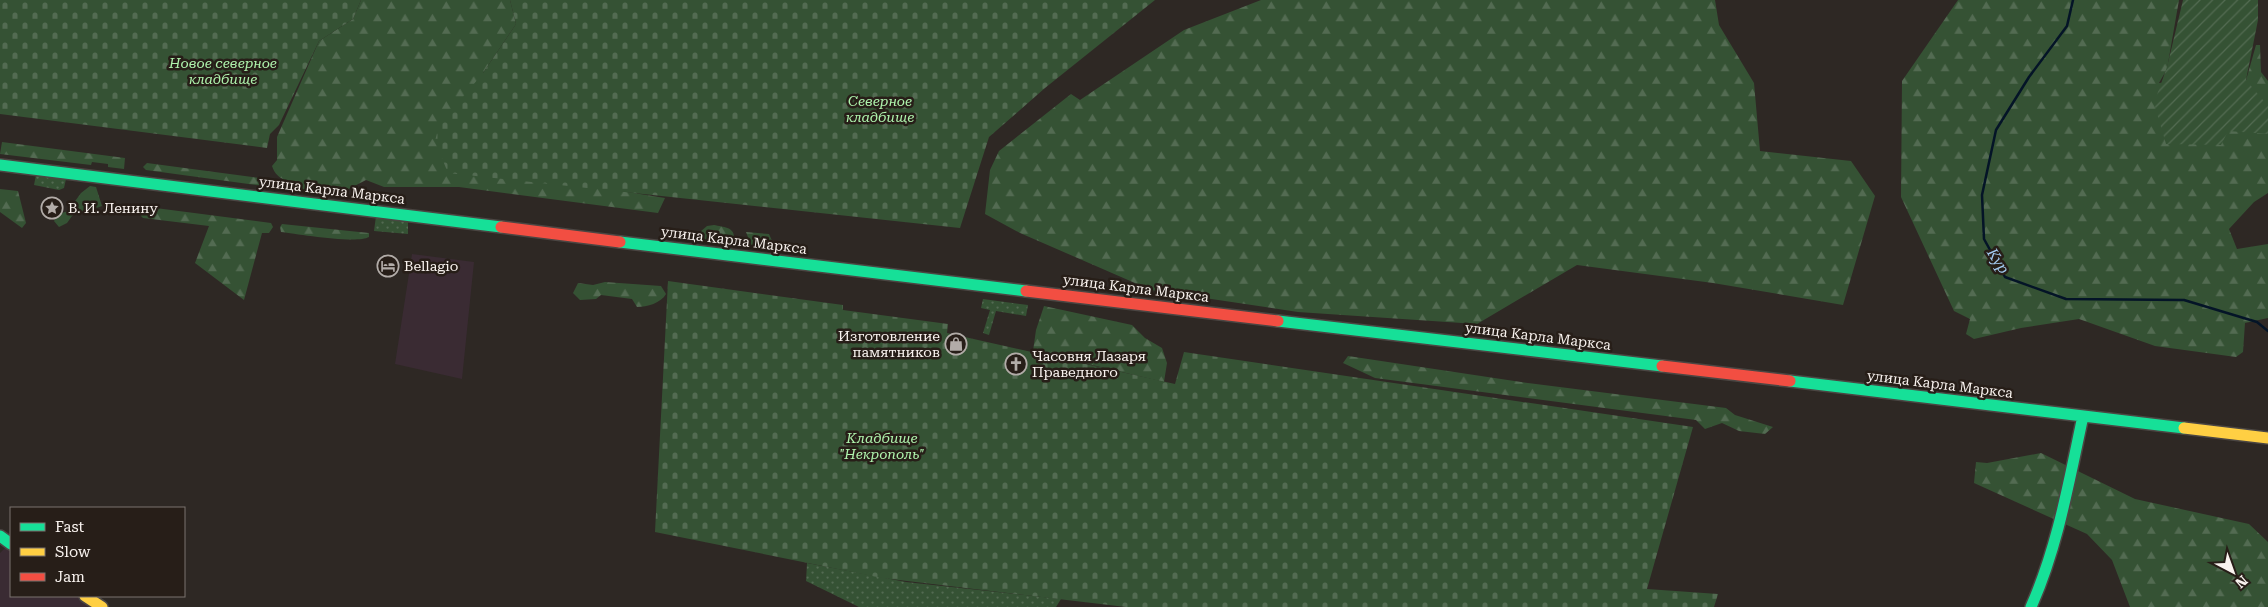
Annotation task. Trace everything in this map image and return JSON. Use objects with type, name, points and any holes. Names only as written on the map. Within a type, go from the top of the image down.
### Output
[{"type":"main road","name":"улица Карла Маркса","points":[[0,165],[809,265],[2268,438]]},
{"type":"main road","points":[[2031,607],[2040,590],[2051,557],[2083,416]]},
{"type":"main road","points":[[87,597],[102,607]]},
{"type":"shaded area","points":[[412,254],[474,262],[462,379],[395,364]]},
{"type":"shaded area","points":[[10,543],[10,597],[87,597],[102,607],[0,607],[0,553]]},
{"type":"green space","name":"Новое северное кладбище","points":[[0,0],[361,0],[353,19],[319,41],[279,125],[270,134],[267,148],[0,114]]},
{"type":"green space","points":[[361,0],[510,0],[516,24],[483,73],[615,190],[665,198],[658,213],[459,187],[384,187],[366,180],[335,196],[298,190],[291,183],[280,178],[272,166],[277,160],[277,137],[319,41],[353,19]]},
{"type":"green space","name":"Северное кладбище","points":[[510,0],[1155,0],[1045,88],[989,137],[960,228],[448,173],[435,141],[439,126],[483,73],[516,24]]},
{"type":"green space","points":[[1261,0],[1715,0],[1719,25],[1754,83],[1760,151],[1851,161],[1875,196],[1843,305],[1713,283],[1577,265],[1477,324],[1298,312],[1151,290],[1020,233],[985,214],[990,170],[999,151],[1071,94],[1080,100],[1184,30]]},
{"type":"green space","points":[[1958,0],[2179,0],[2167,69],[2159,83],[2204,79],[2243,91],[2256,45],[2260,45],[2261,72],[2268,81],[2268,193],[2254,202],[2229,229],[2237,249],[2268,244],[2268,318],[2245,323],[2243,352],[2236,357],[2155,346],[2079,319],[2021,328],[1974,339],[1966,334],[1970,319],[1954,311],[1901,197],[1902,81]]},
{"type":"green space","points":[[2183,0],[2258,0],[2258,20],[2246,80],[2268,106],[2268,134],[2228,131],[2221,145],[2166,144],[2154,103],[2167,67]]},
{"type":"green space","points":[[2,142],[125,158],[124,169],[92,162],[91,165],[0,154]]},
{"type":"green space","points":[[147,163],[267,179],[270,183],[264,186],[146,170],[143,167]]},
{"type":"green space","points":[[36,175],[66,179],[64,188],[59,190],[34,185]]},
{"type":"green space","points":[[90,186],[96,187],[102,206],[85,212],[79,211],[67,223],[59,227],[54,221],[59,214],[68,211],[81,193]]},
{"type":"green space","points":[[0,189],[18,191],[26,223],[22,228],[0,212]]},
{"type":"green space","points":[[140,206],[271,223],[273,227],[269,233],[262,233],[244,300],[195,263],[209,226],[143,218],[135,210]]},
{"type":"green space","points":[[376,216],[408,221],[408,234],[374,231]]},
{"type":"green space","points":[[282,224],[369,233],[369,237],[362,239],[340,239],[281,232],[280,227]]},
{"type":"green space","points":[[714,225],[732,231],[734,237],[731,242],[700,240],[700,232],[707,226]]},
{"type":"green space","points":[[746,232],[769,234],[773,243],[760,246],[751,245]]},
{"type":"green space","name":"Кладбище \"Некрополь\"","points":[[668,281],[843,305],[843,310],[948,324],[947,333],[1175,384],[1184,352],[1693,427],[1647,589],[1718,594],[1714,607],[1126,607],[882,578],[655,532]]},
{"type":"green space","points":[[605,282],[661,286],[666,294],[661,300],[653,304],[637,307],[632,299],[601,295],[596,299],[580,300],[573,293],[578,283],[593,285]]},
{"type":"green space","points":[[983,299],[1028,305],[1026,316],[996,311],[989,335],[983,333],[990,310],[981,308]]},
{"type":"green space","points":[[1044,306],[1132,325],[1145,338],[1162,348],[1167,363],[1164,382],[1033,351],[1036,330]]},
{"type":"green space","points":[[1348,356],[1521,382],[1726,408],[1735,415],[1773,427],[1765,434],[1739,431],[1722,423],[1705,429],[1696,420],[1375,378],[1343,363]]},
{"type":"green space","points":[[2041,453],[2135,499],[2249,524],[2268,542],[2268,607],[2130,607],[2112,560],[2087,534],[1974,483],[1976,462],[1987,463]]},
{"type":"green space","points":[[807,563],[906,582],[1061,599],[1056,607],[859,607],[806,581]]},
{"type":"waterway","name":"Кур","points":[[2073,0],[2067,26],[2029,77],[1996,130],[1982,195],[1984,239],[2005,277],[2066,299],[2184,300],[2257,322],[2268,331]]},
{"type":"traffic: fast","points":[[0,165],[501,227]]},
{"type":"traffic: fast","points":[[620,242],[1026,291]]},
{"type":"traffic: fast","points":[[1278,321],[1662,366]]},
{"type":"traffic: fast","points":[[1790,381],[2184,428]]},
{"type":"traffic: fast","points":[[2031,607],[2056,537],[2083,416]]},
{"type":"traffic: fast","points":[[0,536],[10,543]]},
{"type":"traffic: slow","points":[[2184,428],[2268,438]]},
{"type":"traffic: slow","points":[[87,597],[102,607]]},
{"type":"traffic: jam","points":[[501,227],[620,242]]},
{"type":"traffic: jam","points":[[1026,291],[1278,321]]},
{"type":"traffic: jam","points":[[1662,366],[1790,381]]},
{"type":"place","name":"В. И. Ленину","points":[[52,208]]},
{"type":"place","name":"Bellagio","points":[[388,266]]},
{"type":"place","name":"Изготовление памятников","points":[[956,344]]},
{"type":"place","name":"Часовня Лазаря Праведного","points":[[1016,364]]}]
